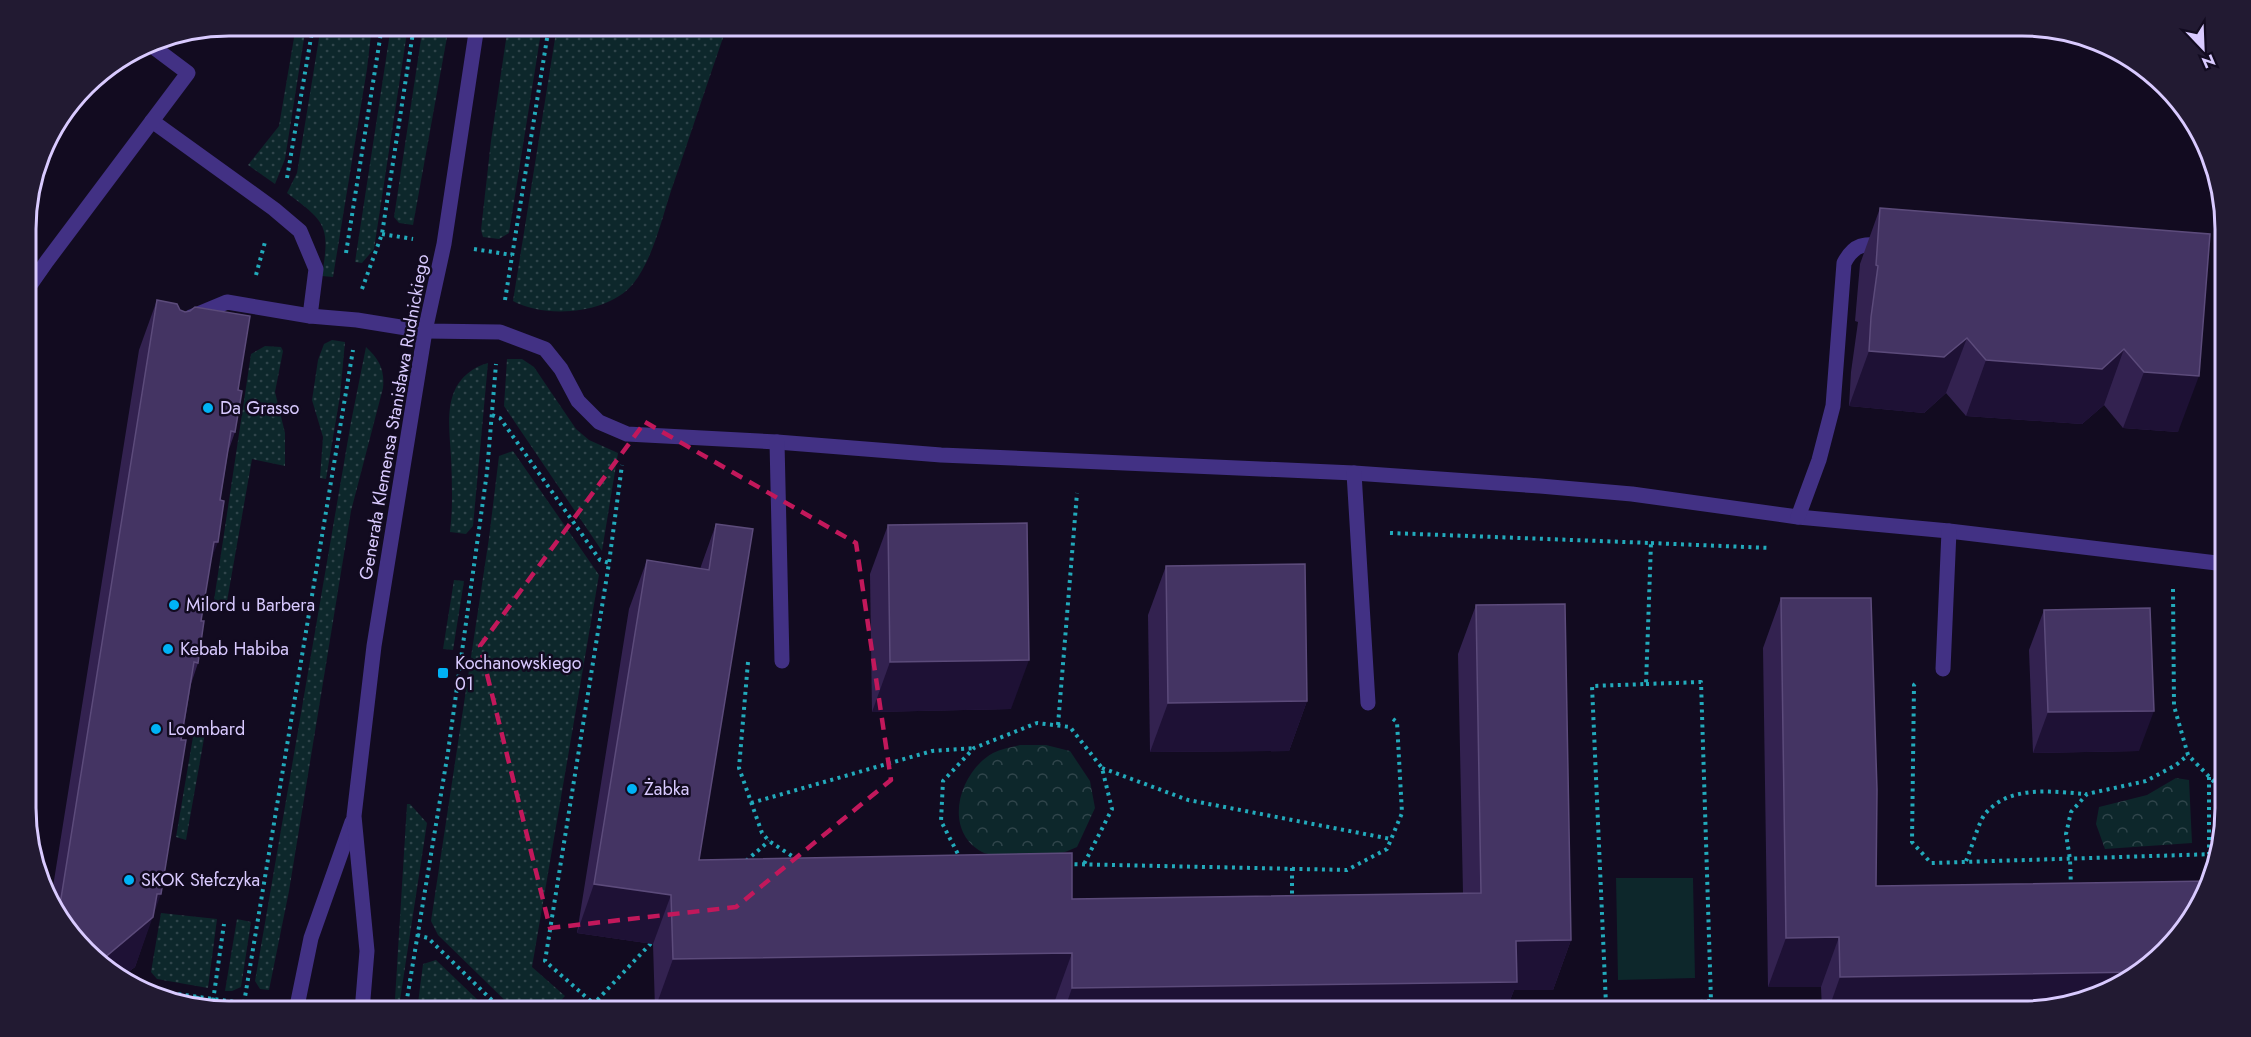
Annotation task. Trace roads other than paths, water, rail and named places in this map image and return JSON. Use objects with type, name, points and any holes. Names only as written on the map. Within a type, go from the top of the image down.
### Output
[{"type":"street","name":"Generała Klemensa Stanisława Rudnickiego","points":[[363,1001],[367,951],[354,816],[374,646],[425,331],[444,244],[475,36]]},
{"type":"street","points":[[36,277],[188,73],[157,50]]},
{"type":"street","points":[[152,121],[236,180],[300,231],[316,269],[310,316]]},
{"type":"street","points":[[1798,517],[1819,460],[1833,406],[1841,273],[1844,263],[1857,247],[1869,244],[1905,247]]},
{"type":"street","points":[[185,325],[191,316],[227,302],[310,316],[357,320],[425,331],[500,332],[545,349],[561,369],[578,401],[599,422],[627,434],[777,442],[941,455],[1354,473],[1632,494],[1798,517],[1949,531],[2215,563]]},
{"type":"street","points":[[777,442],[782,660]]},
{"type":"street","points":[[1354,473],[1368,703]]},
{"type":"street","points":[[1943,669],[1949,531]]},
{"type":"street","name":"Generała Klemensa Stanisława Rudnickiego","points":[[298,1001],[311,938],[354,816]]},
{"type":"place","name":"Da Grasso","points":[[208,408]]},
{"type":"place","name":"Milord u Barbera","points":[[174,605]]},
{"type":"place","name":"Kebab Habiba","points":[[168,649]]},
{"type":"place","name":"Kochanowskiego 01","points":[[443,673]]},
{"type":"place","name":"Loombard","points":[[156,729]]},
{"type":"place","name":"Żabka","points":[[632,789]]},
{"type":"place","name":"SKOK Stefczyka","points":[[129,880]]}]
